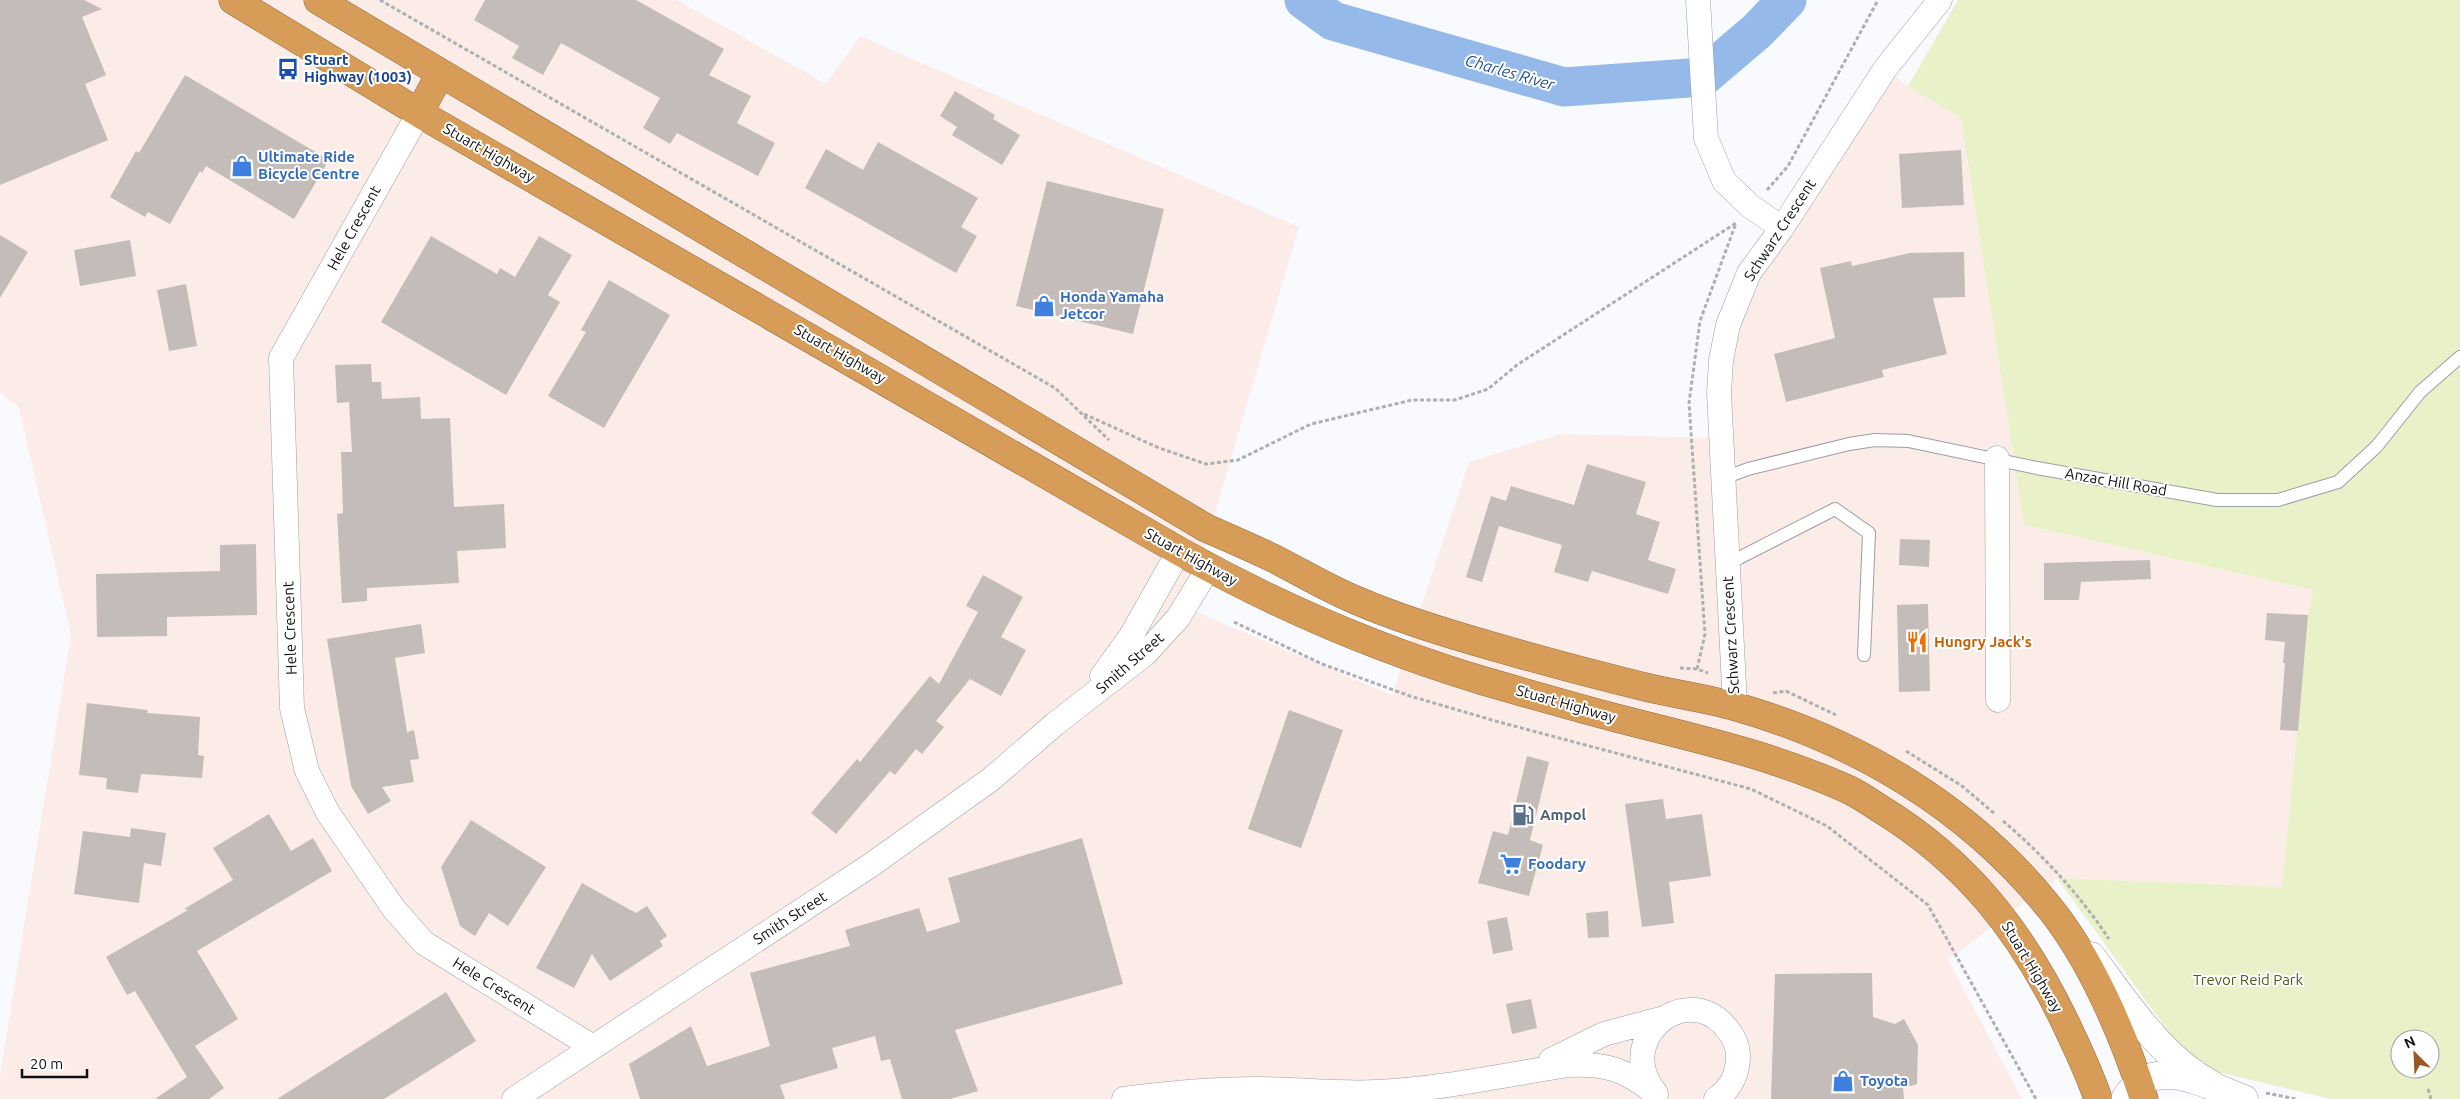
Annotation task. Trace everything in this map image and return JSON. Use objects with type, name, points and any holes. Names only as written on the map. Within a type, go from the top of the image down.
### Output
[{"type":"highway","name":"Stuart Highway","points":[[233,0],[419,113],[1179,551],[1280,605],[1377,646],[1483,681],[1617,718],[1722,744],[1794,766],[1849,790],[1933,844],[1974,883],[2018,936],[2057,1005],[2098,1099]]},
{"type":"highway","points":[[318,0],[1195,521],[1224,536],[1357,601],[1432,628],[1641,686],[1735,695],[1826,738],[1909,781],[1976,832],[2015,868],[2051,910],[2089,969],[2117,1028],[2133,1095]]},
{"type":"highway","points":[[419,113],[440,74]]},
{"type":"highway","points":[[1179,551],[1195,521]]},
{"type":"highway","points":[[1209,568],[1224,536]]},
{"type":"highway","points":[[1722,744],[1735,695]]},
{"type":"main road","points":[[2051,910],[2079,940],[2168,1052],[2184,1067],[2211,1084],[2244,1099]]},
{"type":"main road","points":[[2076,1047],[2101,1076],[2133,1095],[2160,1076],[2176,1075],[2211,1084]]},
{"type":"street","points":[[1698,0],[1706,138],[1724,181],[1750,206],[1782,228]]},
{"type":"street","name":"Schwarz Crescent","points":[[1735,695],[1719,393],[1721,360],[1728,325],[1749,273],[1782,228],[1885,69],[1940,0]]},
{"type":"street","name":"Hele Crescent","points":[[419,113],[281,358],[292,708],[307,771],[328,813],[394,909],[424,943],[593,1047]]},
{"type":"street","points":[[1997,458],[1998,700]]},
{"type":"street","name":"Smith Street","points":[[1056,724],[1100,679],[1118,657],[1179,551]]},
{"type":"street","name":"Smith Street","points":[[514,1099],[933,823],[990,780],[1151,648],[1178,618],[1209,568]]},
{"type":"street","points":[[1509,1074],[1572,1052],[1604,1034],[1664,1018],[1674,1013],[1698,1011],[1720,1021],[1734,1039],[1738,1052],[1735,1076],[1728,1099]]},
{"type":"street","points":[[1660,1096],[1644,1073],[1642,1059],[1643,1046],[1648,1034],[1664,1018]]},
{"type":"street","points":[[1124,1099],[1198,1091],[1256,1089],[1354,1092],[1398,1091],[1568,1064],[1600,1065],[1628,1074],[1660,1096]]},
{"type":"street","points":[[1716,1099],[1730,1086],[1735,1076]]},
{"type":"lane","name":"Anzac Hill Road","points":[[1724,478],[1819,451],[1875,440],[1908,441],[1997,458],[2037,468],[2217,500],[2278,500],[2338,482],[2377,446],[2420,392],[2460,357]]},
{"type":"lane","points":[[1727,566],[1835,509],[1869,533],[1864,655]]},
{"type":"path","points":[[380,0],[1055,388],[1114,445]]},
{"type":"path","points":[[1081,413],[1159,448],[1206,464],[1238,460],[1311,424],[1412,400],[1455,400],[1488,389],[1525,360],[1736,223]]},
{"type":"path","points":[[1234,622],[1322,664],[1410,696],[1751,789],[1826,826],[1928,905],[2036,1099]]},
{"type":"path","points":[[1678,668],[1696,669],[1735,695],[1767,694],[1786,691],[1842,718]]},
{"type":"path","points":[[1900,748],[1962,786],[2032,846],[2095,917],[2111,941]]},
{"type":"path","points":[[2428,1089],[2430,1099]]},
{"type":"shaded area","points":[[0,0],[677,0],[826,84],[860,36],[1299,227],[1187,608],[1392,695],[1469,462],[1561,434],[1720,438],[1728,325],[1885,69],[1908,86],[1961,118],[2024,525],[2313,590],[2308,615],[2282,887],[2057,878],[1948,960],[2022,1099],[0,1099],[0,1075],[71,635],[19,408],[0,392]]},
{"type":"green space","name":"Trevor Reid Park","points":[[1958,0],[2460,0],[2460,1099],[2331,1099],[2218,1072],[2178,1045],[2057,878],[2282,887],[2308,615],[2313,590],[2024,525],[1961,118],[1908,86]]},
{"type":"building","points":[[0,0],[84,0],[102,9],[82,17],[106,75],[85,84],[108,140],[0,185]]},
{"type":"building","points":[[485,0],[636,0],[724,49],[709,75],[751,96],[737,123],[775,143],[758,176],[677,133],[670,144],[643,128],[660,98],[561,43],[543,75],[512,58],[519,46],[474,20]]},
{"type":"building","points":[[185,75],[329,160],[294,219],[206,166],[202,173],[200,171],[170,224],[148,212],[145,217],[110,197],[136,151],[139,153]]},
{"type":"building","points":[[955,91],[995,115],[993,119],[1020,135],[1002,165],[952,135],[957,127],[940,116]]},
{"type":"building","points":[[878,142],[978,198],[961,227],[977,236],[956,273],[805,188],[826,149],[863,170]]},
{"type":"building","points":[[1961,150],[1964,205],[1902,208],[1899,154]]},
{"type":"building","points":[[1047,181],[1164,209],[1133,334],[1016,306]]},
{"type":"building","points":[[0,235],[28,252],[0,298]]},
{"type":"building","points":[[431,236],[497,274],[500,268],[515,277],[539,236],[572,255],[548,295],[560,302],[506,395],[381,322]]},
{"type":"building","points":[[130,240],[136,276],[80,286],[74,250]]},
{"type":"building","points":[[1964,252],[1965,297],[1933,298],[1947,354],[1882,370],[1884,377],[1786,402],[1774,354],[1835,338],[1820,268],[1851,261],[1852,266],[1910,253]]},
{"type":"building","points":[[609,280],[670,315],[604,428],[548,396],[586,332],[581,330]]},
{"type":"building","points":[[186,284],[197,346],[169,351],[157,290]]},
{"type":"building","points":[[371,364],[372,382],[381,382],[382,399],[420,397],[421,419],[450,418],[454,507],[504,504],[506,548],[457,551],[459,583],[367,588],[367,601],[342,603],[337,514],[343,513],[341,452],[352,452],[349,402],[337,403],[335,365]]},
{"type":"building","points":[[1587,464],[1646,482],[1636,514],[1660,522],[1648,560],[1676,569],[1668,594],[1592,571],[1588,582],[1554,572],[1562,545],[1499,526],[1482,582],[1466,577],[1491,496],[1506,501],[1511,486],[1574,505]]},
{"type":"building","points":[[1900,539],[1930,540],[1929,567],[1899,565]]},
{"type":"building","points":[[256,544],[257,615],[167,617],[167,636],[97,637],[96,574],[220,571],[220,545]]},
{"type":"building","points":[[2150,560],[2151,579],[2081,582],[2079,600],[2044,600],[2044,563]]},
{"type":"building","points":[[983,575],[1023,597],[1001,637],[1026,650],[1001,696],[970,679],[936,721],[944,727],[922,754],[916,749],[895,775],[890,771],[836,834],[811,813],[857,759],[860,762],[930,676],[939,684],[978,612],[966,606]]},
{"type":"building","points":[[1928,604],[1930,691],[1899,692],[1897,605]]},
{"type":"building","points":[[2267,613],[2308,615],[2298,731],[2280,730],[2285,642],[2265,640]]},
{"type":"building","points":[[421,624],[425,653],[395,658],[407,732],[414,730],[419,759],[410,760],[414,782],[382,787],[391,801],[368,814],[351,786],[327,639]]},
{"type":"building","points":[[87,703],[148,710],[147,713],[200,717],[198,755],[204,756],[202,778],[141,774],[138,793],[106,789],[107,778],[79,775]]},
{"type":"building","points":[[1289,710],[1343,730],[1301,848],[1248,829]]},
{"type":"building","name":"Foodary","points":[[1527,756],[1549,762],[1530,840],[1543,845],[1529,896],[1478,883],[1493,831],[1508,835]]},
{"type":"building","points":[[1663,799],[1666,819],[1702,814],[1711,876],[1669,882],[1674,923],[1642,927],[1625,804]]},
{"type":"building","points":[[269,814],[291,851],[313,838],[332,871],[197,951],[238,1019],[195,1046],[224,1088],[209,1099],[155,1099],[187,1077],[135,991],[127,995],[106,957],[188,910],[184,909],[233,880],[213,848]]},
{"type":"building","points":[[471,820],[546,867],[508,926],[489,913],[475,936],[460,926],[441,867]]},
{"type":"building","points":[[131,828],[166,833],[161,866],[144,863],[139,903],[74,894],[83,831],[130,837]]},
{"type":"building","points":[[1082,838],[1123,984],[955,1030],[978,1091],[950,1099],[902,1099],[890,1059],[881,1061],[875,1036],[832,1048],[838,1068],[780,1085],[785,1099],[640,1099],[629,1064],[691,1026],[707,1066],[770,1046],[750,973],[850,946],[845,930],[919,908],[927,932],[960,922],[948,878]]},
{"type":"building","points":[[582,883],[636,913],[647,906],[667,936],[660,941],[663,946],[610,981],[592,954],[574,988],[536,968]]},
{"type":"building","points":[[1608,911],[1609,937],[1588,938],[1586,913]]},
{"type":"building","points":[[1507,917],[1513,950],[1493,954],[1487,921]]},
{"type":"building","points":[[1872,973],[1873,1017],[1895,1024],[1904,1019],[1918,1045],[1917,1084],[1903,1088],[1904,1099],[1771,1099],[1775,974]]},
{"type":"building","points":[[446,992],[476,1041],[384,1099],[277,1099]]},
{"type":"building","points":[[1531,999],[1537,1028],[1512,1034],[1506,1004]]},
{"type":"waterway","name":"Charles River","points":[[1304,0],[1333,21],[1564,87],[1703,77],[1757,31],[1787,0]]},
{"type":"place","name":"Stuart Highway (1003)","points":[[288,69]]},
{"type":"place","name":"Ultimate Ride Bicycle Centre","points":[[242,166]]},
{"type":"place","name":"Honda Yamaha Jetcor","points":[[1044,306]]},
{"type":"place","name":"Hungry Jack's","points":[[1917,642]]},
{"type":"place","name":"Ampol","points":[[1523,815]]},
{"type":"place","name":"Foodary","points":[[1511,864]]},
{"type":"place","name":"Toyota","points":[[1843,1081]]}]
